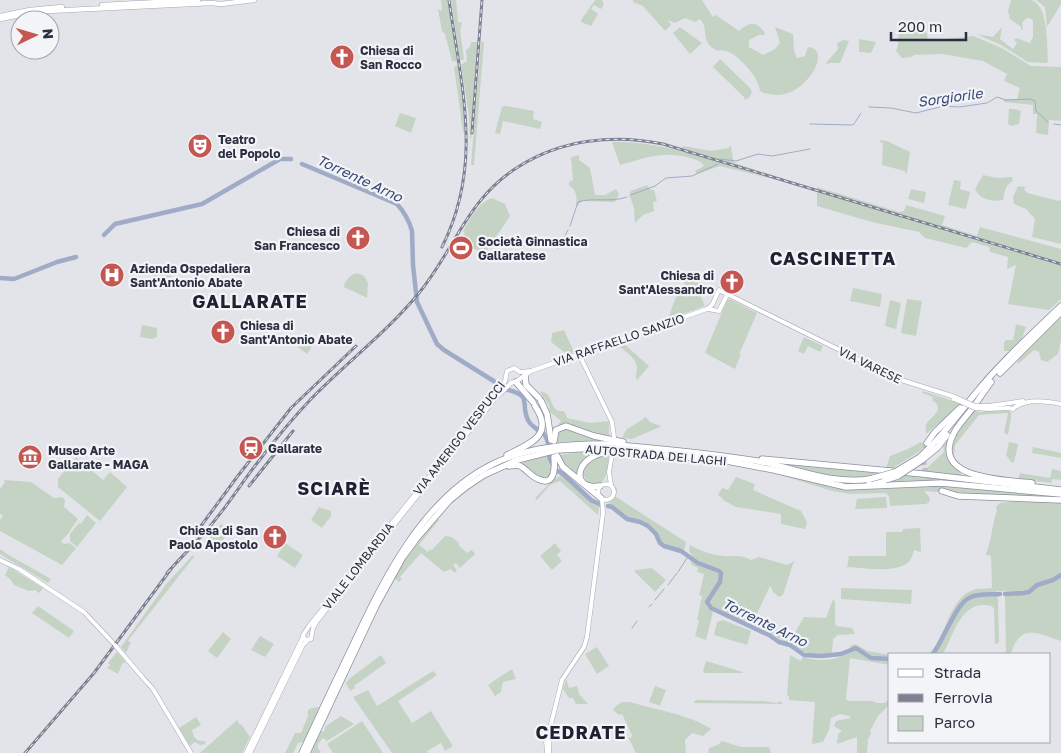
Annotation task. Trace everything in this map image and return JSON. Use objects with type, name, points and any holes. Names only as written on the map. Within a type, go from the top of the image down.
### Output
[{"type":"highway","points":[[927,443],[1018,347],[1061,306]]},
{"type":"highway","points":[[835,485],[872,484],[898,476],[938,447],[991,382],[1061,312]]},
{"type":"highway","points":[[525,373],[526,385]]},
{"type":"highway","points":[[516,381],[526,385],[540,400],[547,414],[553,442],[556,430],[566,426],[594,436],[640,447]]},
{"type":"highway","points":[[474,475],[489,464],[525,447],[537,438],[542,430],[543,422],[541,416],[516,381]]},
{"type":"highway","points":[[991,382],[952,436],[949,448],[953,463],[961,470],[974,474],[1061,486]]},
{"type":"highway","points":[[722,456],[760,462],[835,480],[854,481],[870,479],[895,472],[921,459],[976,393]]},
{"type":"highway","name":"AUTOSTRADA DEI LAGHI","points":[[302,753],[372,604],[399,555],[439,506],[474,475],[493,464],[519,454],[578,444],[640,447],[722,456]]},
{"type":"highway","name":"AUTOSTRADA DEI LAGHI","points":[[307,753],[389,581],[416,538],[449,501],[466,487],[492,471],[509,463],[538,454],[568,449],[596,448],[727,461],[835,485]]},
{"type":"highway","points":[[602,485],[592,487],[587,485],[581,478],[579,471],[587,459],[601,452],[686,457]]},
{"type":"highway","points":[[449,501],[484,478],[510,465],[521,466],[538,479],[549,479],[555,471],[555,456],[563,468],[601,498]]},
{"type":"highway","points":[[722,456],[923,474],[1061,490]]},
{"type":"highway","points":[[835,485],[855,488],[941,483],[1061,494]]},
{"type":"highway","points":[[942,491],[958,496],[1061,500]]},
{"type":"main road","points":[[40,10],[198,0]]},
{"type":"main road","points":[[60,11],[254,0]]},
{"type":"main road","name":"VIA VARESE","points":[[708,309],[719,290],[802,333],[898,379],[954,398],[975,408],[1012,405],[1026,400],[1030,402],[1061,404]]},
{"type":"main road","name":"VIA RAFFAELLO SANZIO","points":[[506,377],[507,371],[511,368],[516,368],[525,373],[708,309],[719,310],[727,295]]},
{"type":"main road","points":[[579,354],[612,422],[614,437]]},
{"type":"main road","points":[[506,377],[516,381],[525,373]]},
{"type":"main road","name":"VIA AMERIGO VESPUCCI","points":[[412,500],[500,389],[506,377]]},
{"type":"main road","name":"VIA AMERIGO VESPUCCI","points":[[412,500],[493,402],[516,381]]},
{"type":"main road","points":[[603,513],[608,500],[614,493],[609,472],[612,455]]},
{"type":"main road","points":[[548,753],[550,728],[562,680],[584,647],[587,637],[603,513],[598,491],[609,472]]},
{"type":"main road","points":[[602,485],[611,486]]},
{"type":"main road","points":[[601,498],[608,500]]},
{"type":"main road","name":"VIALE LOMBARDIA","points":[[305,637],[311,639],[316,621],[412,500]]},
{"type":"main road","name":"VIALE LOMBARDIA","points":[[246,753],[305,637],[412,500]]},
{"type":"main road","points":[[2,560],[19,569],[89,616],[153,689],[190,753]]},
{"type":"main road","points":[[305,637],[311,635]]},
{"type":"main road","name":"VIALE LOMBARDIA","points":[[250,753],[303,645],[305,637]]},
{"type":"green space","points":[[441,0],[448,0],[457,62],[452,61],[445,34],[442,31],[438,9],[442,11]]},
{"type":"green space","points":[[451,0],[456,0],[458,22],[462,23],[460,30],[464,59],[460,61]]},
{"type":"green space","points":[[595,0],[602,0],[604,5],[601,9],[594,5],[591,9],[598,14],[591,26],[581,22],[581,20]]},
{"type":"green space","points":[[633,0],[702,0],[713,17],[716,15],[739,31],[750,24],[759,26],[765,33],[749,40],[749,47],[763,55],[775,49],[780,43],[775,27],[793,34],[794,51],[797,58],[805,56],[808,47],[815,49],[818,55],[817,63],[806,81],[787,94],[775,95],[764,93],[760,91],[749,69],[739,59],[729,52],[716,50],[708,44],[704,25],[700,19],[695,22],[685,18],[675,23],[668,20],[671,25],[665,31],[643,6],[633,2]]},
{"type":"green space","points":[[1011,0],[1031,0],[1037,3],[1046,27],[1048,62],[1028,62],[1001,45],[976,34],[993,37],[1002,27],[1000,39],[1013,49],[1017,43],[1014,40],[1016,38],[1030,43],[1033,37],[1033,20],[1029,18],[1024,21],[1023,29],[1021,30],[1021,27],[1010,19],[1008,11]]},
{"type":"green space","points":[[1036,0],[1061,0],[1061,4],[1047,27],[1045,7]]},
{"type":"green space","points":[[899,25],[905,26],[909,30],[927,33],[928,41],[973,36],[1002,48],[1031,66],[1061,67],[1061,121],[1049,120],[1048,135],[1036,133],[1037,114],[1033,114],[1033,105],[1004,102],[1004,99],[1017,99],[1020,88],[1004,81],[1007,74],[983,61],[942,54],[914,55],[902,58],[896,51]]},
{"type":"green space","points":[[680,27],[702,43],[690,54],[673,33]]},
{"type":"green space","points":[[859,39],[876,42],[871,53],[859,52]]},
{"type":"green space","points":[[844,40],[849,41],[840,63],[827,64],[838,49],[837,43]]},
{"type":"green space","points":[[471,42],[478,42],[478,45],[470,139],[469,116],[461,65],[467,61],[466,50],[470,47]]},
{"type":"green space","points":[[481,42],[484,42],[474,165],[471,165]]},
{"type":"green space","points":[[720,59],[752,91],[750,97],[745,100],[713,67]]},
{"type":"green space","points":[[458,65],[466,132],[463,132],[454,67]]},
{"type":"green space","points":[[502,107],[534,111],[533,119],[542,122],[540,129],[503,121],[500,134],[495,133]]},
{"type":"green space","points":[[1009,109],[1021,111],[1019,124],[1011,126],[1008,124]]},
{"type":"green space","points":[[400,113],[416,118],[411,133],[395,126]]},
{"type":"green space","points":[[881,140],[910,152],[907,173],[882,165],[883,143],[879,142]]},
{"type":"green space","points":[[612,142],[632,142],[673,149],[772,179],[720,166],[697,174],[695,171],[704,166],[699,161],[677,155],[653,156],[620,165]]},
{"type":"green space","points":[[683,146],[711,151],[731,146],[735,163],[811,188],[682,148]]},
{"type":"green space","points":[[579,155],[579,160],[590,168],[595,195],[605,195],[616,189],[619,194],[615,202],[582,201],[577,206],[576,193],[569,185],[569,182],[573,180],[571,157]]},
{"type":"green space","points":[[983,175],[997,178],[1012,177],[1013,181],[1007,186],[1003,200],[995,201],[983,198],[977,193],[975,189]]},
{"type":"green space","points":[[954,180],[961,181],[960,189],[970,192],[966,209],[948,205]]},
{"type":"green space","points":[[647,185],[651,190],[654,190],[657,201],[653,202],[654,211],[643,215],[635,223],[634,208],[629,194],[631,191]]},
{"type":"green space","points":[[1018,186],[1026,187],[1024,189],[1027,193],[1061,200],[1061,244],[1032,237],[1035,219],[1026,209],[1014,204],[1013,197]]},
{"type":"green space","points":[[817,187],[899,212],[904,211],[906,205],[945,216],[942,225],[977,236],[980,227],[1061,249],[1061,299],[1049,310],[1008,304],[1016,265],[1007,269],[1008,257],[990,252],[989,247],[972,242],[966,248],[925,238],[919,232],[872,222],[817,206]]},
{"type":"green space","points":[[911,189],[926,192],[924,203],[908,199]]},
{"type":"green space","points":[[492,198],[505,204],[510,216],[486,252],[471,248],[463,236],[465,233],[463,232],[479,207]]},
{"type":"green space","points":[[161,265],[173,273],[161,291],[149,282]]},
{"type":"green space","points":[[675,271],[706,285],[700,295],[705,306],[669,319],[678,291],[683,289],[685,283],[672,275]]},
{"type":"green space","points":[[357,273],[364,276],[368,283],[367,298],[344,287],[348,278]]},
{"type":"green space","points":[[853,288],[882,294],[880,307],[850,301]]},
{"type":"green space","points":[[730,299],[757,313],[739,353],[741,354],[735,369],[705,353],[727,300]]},
{"type":"green space","points":[[907,299],[922,301],[916,336],[901,333]]},
{"type":"green space","points":[[890,300],[901,303],[896,329],[885,326]]},
{"type":"green space","points":[[1061,317],[1061,340],[1058,354],[1047,362],[1041,360],[1039,352],[1034,350],[1018,364],[1020,358]]},
{"type":"green space","points":[[1016,324],[1026,327],[1021,341],[1013,351],[1004,351],[1006,340],[1013,340]]},
{"type":"green space","points":[[142,325],[157,328],[157,337],[152,339],[140,337]]},
{"type":"green space","points":[[564,330],[574,352],[568,355],[551,342],[552,333]]},
{"type":"green space","points":[[306,336],[315,342],[307,354],[298,347]]},
{"type":"green space","points":[[804,337],[823,346],[820,352],[808,346],[804,354],[798,351]]},
{"type":"green space","points":[[622,342],[649,366],[637,380],[637,367],[634,360],[616,345]]},
{"type":"green space","points":[[541,391],[548,395],[557,410],[564,411],[567,418],[590,423],[609,421],[609,437],[569,425],[553,434],[561,421],[550,412]]},
{"type":"green space","points":[[923,391],[961,405],[926,434],[926,425],[936,413],[938,407],[932,400],[933,397],[922,393]]},
{"type":"green space","points":[[1005,409],[1011,412],[1008,435],[1004,433],[1008,413],[979,415],[955,445],[954,460],[954,439],[973,410],[979,412]]},
{"type":"green space","points":[[646,417],[650,422],[661,426],[632,439],[622,438],[626,430]]},
{"type":"green space","points":[[565,428],[608,441],[556,442],[557,432]]},
{"type":"green space","points":[[948,441],[950,460],[954,467],[962,474],[961,476],[924,471],[944,452],[943,446]]},
{"type":"green space","points":[[921,442],[924,444],[922,450],[891,469],[886,468],[890,456]]},
{"type":"green space","points":[[1009,442],[1018,444],[1014,462],[1012,463],[1006,455]]},
{"type":"green space","points":[[1033,447],[1061,453],[1061,458],[1032,453]]},
{"type":"green space","points":[[596,450],[597,452],[585,459],[580,465],[578,478],[563,464],[559,455]]},
{"type":"green space","points":[[609,454],[608,470],[603,481],[600,484],[588,483],[582,474],[583,466],[593,456]]},
{"type":"green space","points":[[546,456],[552,472],[550,476],[538,476],[521,463]]},
{"type":"green space","points":[[76,457],[103,480],[110,472],[127,487],[100,521],[58,487],[58,479]]},
{"type":"green space","points":[[781,462],[884,472],[858,477],[832,476]]},
{"type":"green space","points":[[726,464],[765,470],[846,489],[940,486],[1050,496],[977,495],[924,491],[930,498],[926,504],[890,506],[889,496],[885,493],[850,494],[832,491],[771,472]]},
{"type":"green space","points":[[1052,469],[1061,471],[1061,480],[1052,479],[1051,483],[1018,479],[1020,473],[1050,478]]},
{"type":"green space","points":[[905,474],[978,482],[978,484],[949,482],[887,483],[887,481]]},
{"type":"green space","points":[[561,475],[599,507],[598,515],[560,481],[550,485],[537,500],[535,498]]},
{"type":"green space","points":[[736,477],[755,484],[753,490],[801,511],[807,522],[805,529],[781,524],[781,514],[736,507],[723,500],[718,495],[722,488],[728,490]]},
{"type":"green space","points":[[4,480],[31,482],[54,498],[62,497],[65,500],[64,507],[78,519],[61,541],[64,544],[69,543],[76,548],[62,565],[0,531],[0,520],[3,516],[0,514],[0,489],[5,482]]},
{"type":"green space","points":[[615,487],[617,488],[616,497],[686,542],[684,551],[665,546],[649,526],[628,518],[609,504],[615,497]]},
{"type":"green space","points":[[886,497],[887,508],[855,509],[857,499]]},
{"type":"green space","points":[[1019,501],[1061,502],[1061,572],[1054,578],[1037,583],[1025,592],[996,591],[999,643],[995,644],[994,608],[989,605],[975,606],[963,616],[943,653],[930,653],[940,638],[958,601],[965,594],[973,590],[992,588],[991,556],[986,554],[990,543],[996,507],[1000,503]]},
{"type":"green space","points":[[319,507],[331,511],[331,516],[322,528],[311,520]]},
{"type":"green space","points":[[87,515],[96,523],[77,547],[70,541],[70,534],[79,523],[81,524]]},
{"type":"green space","points":[[436,518],[439,520],[419,545],[428,552],[445,536],[452,537],[467,553],[471,550],[475,554],[460,568],[456,563],[453,565],[457,570],[455,573],[451,569],[444,572],[421,553],[400,577],[402,579],[399,582],[393,577]]},
{"type":"green space","points":[[221,524],[229,531],[219,546],[209,538]]},
{"type":"green space","points":[[920,528],[921,551],[914,550],[908,563],[900,567],[885,569],[847,567],[849,556],[886,556],[886,532],[902,532],[903,529]]},
{"type":"green space","points":[[285,543],[303,555],[295,568],[277,556]]},
{"type":"green space","points":[[555,543],[561,551],[557,555],[562,561],[552,570],[540,556]]},
{"type":"green space","points":[[690,545],[706,552],[740,556],[751,560],[759,557],[787,565],[794,561],[783,595],[779,597],[770,586],[754,620],[773,627],[792,638],[804,617],[826,618],[833,599],[835,602],[836,626],[852,628],[855,634],[838,635],[833,639],[832,652],[829,654],[813,654],[803,652],[757,626],[714,609],[709,603],[722,580],[721,572],[695,558],[689,551]]},
{"type":"green space","points":[[0,549],[51,579],[48,583],[0,554]]},
{"type":"green space","points":[[193,555],[194,557],[130,638],[128,641],[131,642],[126,653],[121,647],[167,583]]},
{"type":"green space","points":[[689,558],[716,571],[720,576],[718,584],[706,606],[713,612],[706,640],[695,636],[702,596],[699,595],[704,574],[697,572],[698,568],[692,565],[690,559],[687,559]]},
{"type":"green space","points":[[9,567],[43,588],[39,593],[35,590],[29,591],[14,585],[5,575]]},
{"type":"green space","points":[[652,568],[666,580],[655,592],[635,572],[635,570]]},
{"type":"green space","points":[[1061,577],[1061,641],[1038,634],[1025,634],[1020,637],[1011,653],[1006,653],[1005,595],[1028,595],[1040,585],[1052,583]]},
{"type":"green space","points":[[841,588],[912,590],[911,604],[841,599]]},
{"type":"green space","points":[[38,606],[74,631],[69,638],[32,613]]},
{"type":"green space","points":[[723,620],[751,631],[747,645],[714,635],[717,622]]},
{"type":"green space","points":[[223,632],[231,639],[217,658],[208,651]]},
{"type":"green space","points":[[260,636],[274,644],[265,657],[251,650]]},
{"type":"green space","points":[[855,644],[868,651],[888,655],[888,665],[850,658],[846,699],[848,701],[871,701],[877,703],[884,703],[888,700],[888,706],[878,716],[870,731],[867,753],[857,753],[857,737],[837,744],[838,734],[842,731],[834,726],[836,721],[851,718],[840,714],[831,718],[829,730],[823,742],[812,744],[815,702],[789,700],[787,695],[790,655],[801,661],[803,657],[815,660],[833,659],[850,652],[850,646]]},
{"type":"green space","points":[[597,647],[609,666],[597,674],[585,654]]},
{"type":"green space","points":[[117,652],[126,662],[122,664],[118,674],[107,668],[110,665],[108,663]]},
{"type":"green space","points":[[381,655],[386,663],[350,691],[346,683],[349,679]]},
{"type":"green space","points":[[706,661],[743,672],[743,673],[704,673]]},
{"type":"green space","points":[[512,669],[516,679],[503,682],[501,692],[495,696],[488,685]]},
{"type":"green space","points":[[433,671],[437,675],[398,701],[412,723],[431,711],[453,746],[445,751],[441,743],[427,751],[428,753],[392,753],[353,697],[368,690],[377,706]]},
{"type":"green space","points":[[566,679],[569,688],[577,686],[579,694],[588,704],[576,704],[573,698],[569,698],[563,689]]},
{"type":"green space","points":[[655,686],[666,690],[660,706],[649,702]]},
{"type":"green space","points":[[696,700],[764,701],[777,703],[780,701],[783,704],[693,703]]},
{"type":"green space","points":[[622,702],[630,702],[682,716],[711,729],[703,736],[692,733],[685,740],[686,753],[636,753],[628,737],[631,738],[632,735],[622,714],[619,715],[613,710]]},
{"type":"green space","points":[[320,707],[304,742],[298,743],[293,753],[285,753],[295,733],[301,733],[308,716],[308,710]]},
{"type":"green space","points":[[341,716],[354,724],[327,741],[323,738],[318,744],[321,753],[311,753],[320,732],[324,731],[326,726]]},
{"type":"green space","points":[[196,717],[201,725],[192,730],[194,736],[200,741],[206,741],[205,744],[200,745],[195,742],[190,746],[179,728]]},
{"type":"green space","points":[[237,720],[250,737],[242,753],[200,753]]},
{"type":"green space","points":[[362,721],[383,753],[333,753],[327,744]]},
{"type":"green space","points":[[722,741],[741,747],[769,747],[771,753],[708,753],[709,748]]},
{"type":"waterway","name":"Sorgiorile","points":[[869,107],[891,108],[916,113],[944,106],[959,107],[987,103],[997,97],[1006,100],[1030,99],[1035,101],[1036,111],[1048,122]]},
{"type":"waterway","name":"Sorgiorile","points":[[810,124],[852,125],[861,113]]},
{"type":"waterway","name":"Sorgiorile","points":[[1054,124],[1061,125]]},
{"type":"waterway","name":"Sorgiorile","points":[[720,159],[736,161],[758,154],[772,156],[810,149]]},
{"type":"waterway","name":"Torrente Arno","points":[[104,235],[115,224],[202,204],[280,159],[291,159]]},
{"type":"waterway","name":"Torrente Arno","points":[[302,164],[397,204],[410,223],[412,231],[417,302],[437,344],[500,385]]},
{"type":"waterway","name":"Sorgiorile","points":[[631,195],[655,186],[666,178],[692,176],[718,164]]},
{"type":"waterway","name":"Sorgiorile","points":[[570,226],[578,202],[614,200],[627,197]]},
{"type":"waterway","name":"Sorgiorile","points":[[558,249],[568,230]]},
{"type":"waterway","name":"Torrente Arno","points":[[0,278],[14,279],[57,262],[76,257]]},
{"type":"waterway","name":"Torrente Arno","points":[[508,390],[521,395],[528,420],[539,431]]},
{"type":"waterway","name":"Torrente Arno","points":[[543,433],[548,443]]},
{"type":"waterway","name":"Torrente Arno","points":[[549,457],[553,466]]},
{"type":"waterway","name":"Torrente Arno","points":[[558,471],[591,500],[601,505]]},
{"type":"waterway","name":"Torrente Arno","points":[[608,506],[627,519],[648,526],[664,546],[681,551],[698,563],[719,571],[721,573],[720,582],[707,602],[711,608],[769,635],[779,642],[790,645],[804,655],[841,654],[856,648],[871,658],[888,659]]},
{"type":"waterway","points":[[678,572],[689,555]]},
{"type":"waterway","points":[[668,585],[677,573]]},
{"type":"waterway","name":"Torrente Arno","points":[[1005,594],[1029,592],[1037,585],[1053,580],[1061,575]]},
{"type":"waterway","points":[[655,600],[664,589]]},
{"type":"waterway","name":"Torrente Arno","points":[[934,653],[959,607],[964,602],[976,595],[1000,594]]},
{"type":"waterway","points":[[649,607],[652,604]]},
{"type":"waterway","points":[[632,628],[637,621]]},
{"type":"tunnel","points":[[927,443],[924,458],[925,470],[931,481],[942,491]]},
{"type":"railway","points":[[442,247],[455,216],[466,155],[463,94],[449,0]]},
{"type":"railway","points":[[472,133],[482,0]]},
{"type":"railway","points":[[167,573],[209,527],[297,414],[324,386],[394,321],[419,293],[463,225],[486,194],[518,167],[552,150],[589,141],[607,140],[626,139],[663,144],[1061,264]]},
{"type":"railway","points":[[198,530],[291,408],[356,346]]},
{"type":"railway","points":[[249,486],[293,431]]},
{"type":"railway","points":[[25,753],[94,673],[171,569]]},
{"type":"place","name":"Chiesa di San Rocco","points":[[342,57]]},
{"type":"place","name":"Teatro del Popolo","points":[[200,146]]},
{"type":"place","name":"Chiesa di San Francesco","points":[[358,238]]},
{"type":"place","name":"Società Ginnastica Gallaratese","points":[[461,248]]},
{"type":"place","name":"Azienda Ospedaliera Sant'Antonio Abate","points":[[112,275]]},
{"type":"place","name":"Chiesa di Sant'Alessandro","points":[[732,282]]},
{"type":"place","name":"Chiesa di Sant'Antonio Abate","points":[[223,332]]},
{"type":"place","name":"Gallarate","points":[[251,448]]},
{"type":"place","name":"Museo Arte Gallarate - MAGA","points":[[30,457]]},
{"type":"place","name":"Chiesa di San Paolo Apostolo","points":[[275,537]]},
{"type":"district","name":"CASCINETTA","points":[[833,258]]},
{"type":"district","name":"GALLARATE","points":[[250,301]]},
{"type":"district","name":"SCIARÈ","points":[[334,488]]},
{"type":"district","name":"CEDRATE","points":[[581,732]]}]
